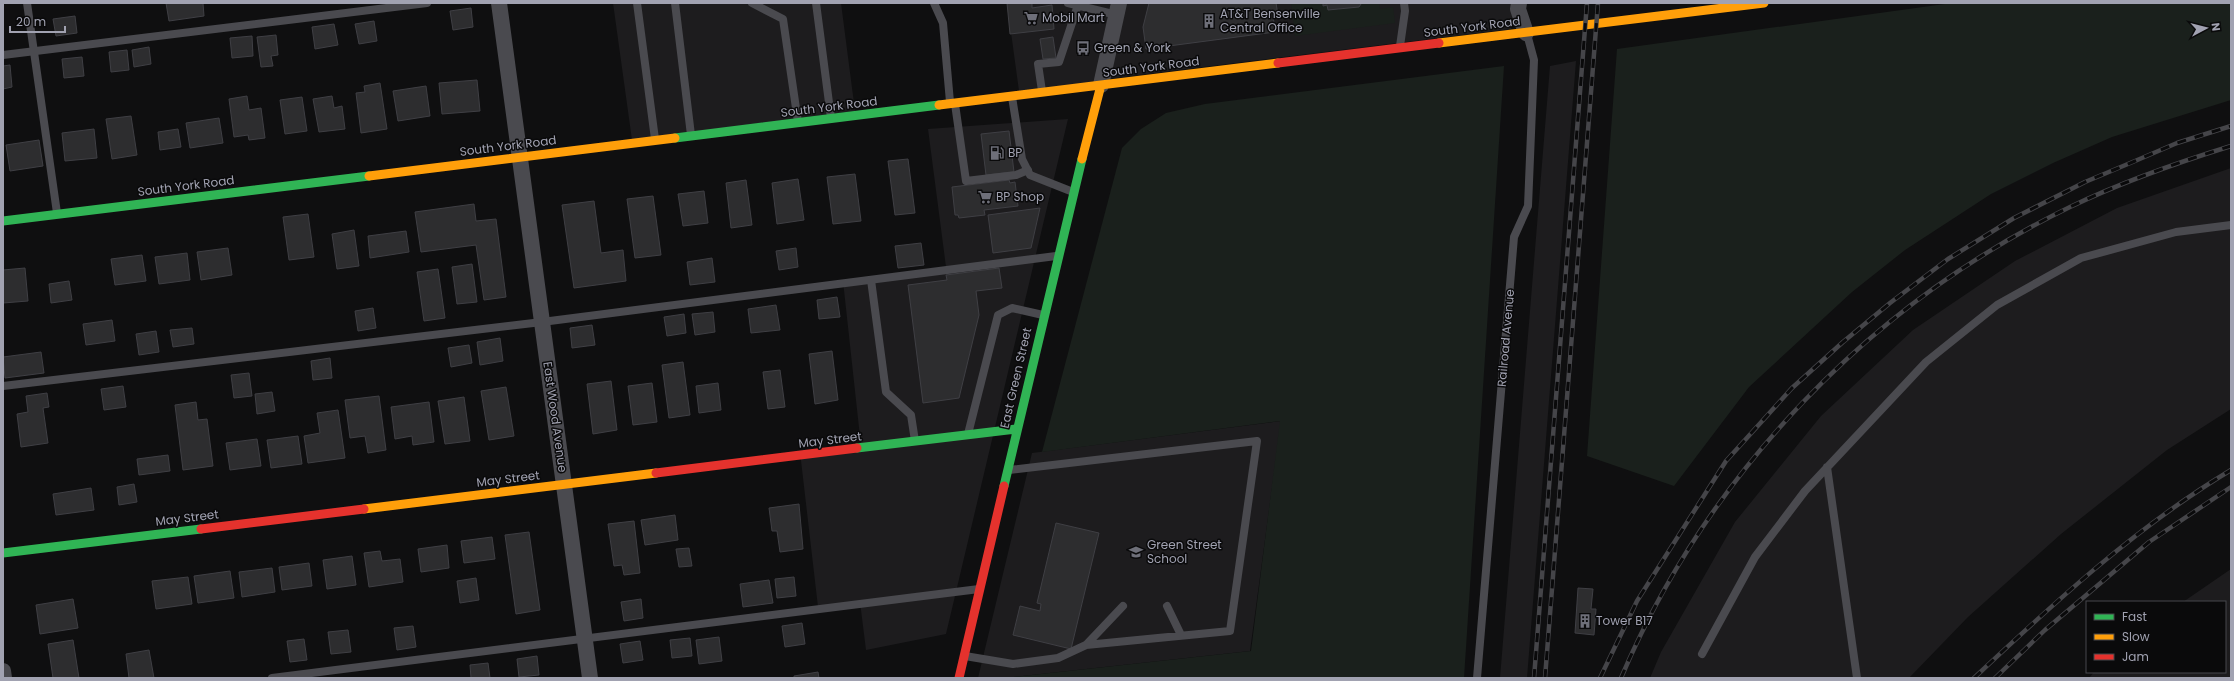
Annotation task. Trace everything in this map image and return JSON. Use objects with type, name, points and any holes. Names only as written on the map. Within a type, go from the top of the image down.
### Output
[{"type":"main road","name":"South York Road","points":[[3,220],[1400,49],[1526,33],[1659,10],[1764,3]]},
{"type":"main road","name":"East Green Street","points":[[958,678],[980,589],[1016,429],[1101,85]]},
{"type":"main road","name":"May Street","points":[[3,553],[1016,429]]},
{"type":"street","name":"East Wood Avenue","points":[[499,3],[590,678]]},
{"type":"street","name":"Railroad Avenue","points":[[1519,3],[1518,9],[1526,33]]},
{"type":"street","points":[[1101,85],[1118,9]]},
{"type":"street","points":[[3,671],[4,678]]},
{"type":"lane","points":[[27,3],[58,214]]},
{"type":"lane","points":[[3,55],[427,3]]},
{"type":"lane","points":[[637,3],[655,140]]},
{"type":"lane","points":[[675,3],[691,136]]},
{"type":"lane","points":[[752,3],[783,19],[798,123]]},
{"type":"lane","points":[[816,3],[831,119]]},
{"type":"lane","points":[[934,3],[942,24],[966,181],[1016,175],[1028,170]]},
{"type":"lane","points":[[1068,3],[1118,9]]},
{"type":"lane","points":[[1400,49],[1405,11],[1404,3]]},
{"type":"lane","points":[[1042,93],[1038,64],[1059,62],[1078,5]]},
{"type":"lane","name":"Railroad Avenue","points":[[1477,678],[1514,237],[1528,206],[1534,60],[1526,33]]},
{"type":"lane","points":[[1012,96],[1022,159],[1030,175],[1074,192]]},
{"type":"lane","points":[[1702,654],[1755,557],[1805,490],[1926,362],[1997,305],[2081,258],[2176,232],[2231,224]]},
{"type":"lane","points":[[3,386],[542,322],[1058,256]]},
{"type":"lane","points":[[871,280],[886,392],[911,415],[915,442]]},
{"type":"lane","points":[[967,435],[998,315],[1012,308],[1044,315]]},
{"type":"lane","points":[[964,656],[1013,664],[1058,658],[1086,645],[1230,630],[1257,441],[1006,471]]},
{"type":"lane","points":[[1827,467],[1857,678]]},
{"type":"lane","points":[[272,678],[585,640],[980,589]]},
{"type":"lane","points":[[1086,645],[1123,606]]},
{"type":"lane","points":[[1167,606],[1181,635]]},
{"type":"shaded area","points":[[613,3],[841,3],[855,111],[632,140]]},
{"type":"shaded area","points":[[1007,3],[1116,3],[1098,82],[1019,91]]},
{"type":"shaded area","points":[[1124,3],[1513,3],[1511,29],[1107,79]]},
{"type":"shaded area","points":[[1291,3],[1323,3],[1327,5],[1329,10],[1359,7],[1361,3],[1379,3],[1380,9],[1393,7],[1395,23],[1295,36]]},
{"type":"shaded area","points":[[1952,3],[2231,3],[2231,100],[2112,137],[2053,163],[1991,194],[1905,250],[1852,292],[1749,387],[1674,486],[1587,456],[1617,49]]},
{"type":"shaded area","points":[[1576,61],[1527,678],[1500,678],[1550,66]]},
{"type":"shaded area","points":[[1504,66],[1464,678],[1005,678],[1251,651],[1280,421],[1042,452],[1122,148],[1141,129],[1166,113],[1205,104]]},
{"type":"shaded area","points":[[1068,119],[946,634],[866,650],[860,602],[818,607],[800,452],[861,446],[843,281],[946,267],[928,129]]},
{"type":"shaded area","points":[[2231,168],[2231,409],[2167,450],[2061,534],[1968,617],[1909,678],[1650,678],[1661,652],[1735,522],[1821,416],[1913,330],[2015,261],[2117,208]]},
{"type":"shaded area","name":"Green Street School","points":[[1281,421],[1250,651],[1005,678],[978,678],[1032,453]]},
{"type":"shaded area","points":[[2231,569],[2231,678],[2089,678],[2093,673],[2226,673],[2226,601],[2184,601]]},
{"type":"building","points":[[166,3],[203,3],[204,16],[169,21]]},
{"type":"building","name":"Mobil Mart","points":[[1007,3],[1032,3],[1032,8],[1052,5],[1054,29],[1010,34]]},
{"type":"building","name":"AT&T Bensenville Central Office","points":[[1149,3],[1276,3],[1278,15],[1273,15],[1275,32],[1146,49],[1143,27]]},
{"type":"building","points":[[1323,3],[1361,4],[1359,7],[1328,10],[1327,5],[1323,6]]},
{"type":"building","points":[[471,8],[473,27],[453,30],[450,11]]},
{"type":"building","points":[[75,16],[77,33],[56,36],[53,19]]},
{"type":"building","points":[[374,21],[377,41],[359,44],[355,24]]},
{"type":"building","points":[[334,24],[338,45],[315,49],[312,27]]},
{"type":"building","points":[[276,35],[278,55],[271,56],[273,66],[261,67],[257,37]]},
{"type":"building","points":[[252,36],[253,56],[232,58],[230,38]]},
{"type":"building","points":[[1053,37],[1056,58],[1043,59],[1040,39]]},
{"type":"building","points":[[149,47],[151,64],[134,67],[132,50]]},
{"type":"building","points":[[127,50],[129,70],[111,72],[109,52]]},
{"type":"building","points":[[82,57],[84,76],[64,78],[62,59]]},
{"type":"building","points":[[10,65],[12,87],[3,89],[3,66]]},
{"type":"building","points":[[477,80],[480,111],[442,114],[439,83]]},
{"type":"building","points":[[380,83],[387,129],[361,133],[356,93],[365,92],[364,86]]},
{"type":"building","points":[[426,86],[430,116],[398,121],[393,91]]},
{"type":"building","points":[[247,96],[249,110],[261,108],[265,138],[249,140],[248,135],[234,137],[229,99]]},
{"type":"building","points":[[332,96],[334,108],[342,106],[345,129],[319,132],[313,99]]},
{"type":"building","points":[[302,97],[307,131],[285,134],[280,100]]},
{"type":"building","points":[[131,116],[137,155],[112,159],[106,119]]},
{"type":"building","points":[[219,118],[223,143],[190,148],[186,123]]},
{"type":"building","points":[[94,129],[97,158],[65,161],[62,133]]},
{"type":"building","points":[[178,129],[181,147],[160,150],[158,132]]},
{"type":"building","name":"BP","points":[[1009,131],[1014,172],[986,175],[981,134]]},
{"type":"building","points":[[39,140],[43,166],[10,171],[6,145]]},
{"type":"building","points":[[908,159],[915,213],[895,215],[888,161]]},
{"type":"building","points":[[855,174],[861,221],[833,224],[827,177]]},
{"type":"building","points":[[798,179],[804,220],[777,224],[772,183]]},
{"type":"building","points":[[746,180],[752,225],[731,228],[726,183]]},
{"type":"building","name":"BP Shop","points":[[1009,180],[1010,183],[1015,182],[1018,206],[984,210],[985,215],[959,218],[958,215],[955,215],[952,187]]},
{"type":"building","points":[[704,191],[708,223],[683,226],[678,194]]},
{"type":"building","points":[[653,196],[661,255],[635,258],[627,199]]},
{"type":"building","points":[[594,201],[601,253],[623,250],[626,281],[574,288],[562,205]]},
{"type":"building","points":[[474,204],[476,221],[496,219],[506,297],[484,300],[476,245],[421,252],[415,212]]},
{"type":"building","points":[[1040,208],[1031,248],[993,253],[988,215]]},
{"type":"building","points":[[308,214],[314,257],[289,260],[283,217]]},
{"type":"building","points":[[354,230],[359,266],[337,269],[332,234]]},
{"type":"building","points":[[406,231],[409,252],[370,258],[368,236]]},
{"type":"building","points":[[921,243],[924,265],[898,268],[895,246]]},
{"type":"building","points":[[228,248],[232,275],[201,280],[197,252]]},
{"type":"building","points":[[796,248],[798,267],[779,270],[776,251]]},
{"type":"building","points":[[187,253],[190,280],[159,284],[155,257]]},
{"type":"building","points":[[142,255],[146,281],[115,285],[111,259]]},
{"type":"building","points":[[712,258],[715,282],[690,285],[687,262]]},
{"type":"building","points":[[472,264],[477,302],[457,304],[452,267]]},
{"type":"building","points":[[25,268],[28,301],[3,303],[3,270]]},
{"type":"building","points":[[999,268],[1002,288],[976,291],[979,315],[959,398],[923,403],[908,285],[947,280],[946,275]]},
{"type":"building","points":[[438,269],[445,318],[424,321],[417,272]]},
{"type":"building","points":[[69,281],[72,300],[51,303],[49,284]]},
{"type":"building","points":[[837,297],[840,317],[819,319],[817,300]]},
{"type":"building","points":[[776,305],[780,330],[751,333],[748,309]]},
{"type":"building","points":[[373,308],[376,328],[358,331],[355,311]]},
{"type":"building","points":[[713,312],[715,332],[695,335],[692,314]]},
{"type":"building","points":[[684,314],[686,333],[667,336],[664,317]]},
{"type":"building","points":[[112,320],[115,341],[86,345],[83,324]]},
{"type":"building","points":[[592,325],[595,345],[572,348],[570,328]]},
{"type":"building","points":[[192,328],[194,344],[173,347],[170,330]]},
{"type":"building","points":[[156,331],[159,352],[139,355],[136,334]]},
{"type":"building","points":[[500,338],[503,361],[480,365],[477,342]]},
{"type":"building","points":[[469,345],[472,363],[451,367],[448,348]]},
{"type":"building","points":[[832,351],[838,400],[815,404],[809,354]]},
{"type":"building","points":[[41,352],[44,373],[5,378],[3,357]]},
{"type":"building","points":[[330,358],[332,378],[313,380],[311,361]]},
{"type":"building","points":[[683,362],[690,415],[669,418],[662,365]]},
{"type":"building","points":[[780,370],[785,407],[768,409],[763,372]]},
{"type":"building","points":[[249,373],[252,396],[234,398],[231,375]]},
{"type":"building","points":[[611,381],[617,430],[593,434],[587,384]]},
{"type":"building","points":[[652,383],[657,422],[633,425],[628,386]]},
{"type":"building","points":[[718,383],[721,410],[699,413],[696,386]]},
{"type":"building","points":[[123,386],[126,407],[104,410],[101,389]]},
{"type":"building","points":[[506,387],[514,436],[489,440],[481,391]]},
{"type":"building","points":[[272,392],[275,411],[257,414],[255,394]]},
{"type":"building","points":[[47,393],[49,407],[43,408],[48,443],[21,447],[17,414],[28,412],[26,396]]},
{"type":"building","points":[[379,396],[386,450],[368,453],[365,436],[350,438],[345,400]]},
{"type":"building","points":[[464,397],[470,441],[445,444],[438,401]]},
{"type":"building","points":[[196,402],[198,420],[207,419],[213,466],[183,470],[175,405]]},
{"type":"building","points":[[429,402],[434,442],[413,445],[412,436],[395,439],[391,407]]},
{"type":"building","points":[[338,410],[345,458],[308,463],[304,436],[320,433],[317,413]]},
{"type":"building","points":[[298,436],[302,464],[271,468],[267,440]]},
{"type":"building","points":[[257,439],[261,466],[230,470],[226,443]]},
{"type":"building","points":[[168,455],[170,471],[139,475],[137,459]]},
{"type":"building","points":[[134,484],[137,502],[119,505],[117,487]]},
{"type":"building","points":[[91,488],[94,510],[56,515],[53,494]]},
{"type":"building","points":[[799,504],[803,549],[780,552],[777,531],[772,531],[769,508]]},
{"type":"building","points":[[675,515],[678,540],[645,545],[641,520]]},
{"type":"building","points":[[634,521],[640,573],[624,575],[622,565],[614,566],[608,524]]},
{"type":"building","points":[[1056,523],[1099,533],[1071,649],[1013,635],[1020,606],[1040,611],[1041,604],[1037,603]]},
{"type":"building","points":[[529,532],[540,610],[516,614],[505,535]]},
{"type":"building","points":[[492,537],[495,559],[464,563],[461,541]]},
{"type":"building","points":[[447,545],[449,568],[421,572],[418,549]]},
{"type":"building","points":[[689,548],[692,566],[679,567],[676,549]]},
{"type":"building","points":[[380,551],[382,561],[400,559],[403,582],[369,587],[364,553]]},
{"type":"building","points":[[352,556],[356,585],[327,589],[323,560]]},
{"type":"building","points":[[309,563],[312,586],[282,590],[279,567]]},
{"type":"building","points":[[272,568],[275,592],[242,597],[239,572]]},
{"type":"building","points":[[230,571],[234,598],[198,603],[194,576]]},
{"type":"building","points":[[188,577],[192,604],[156,609],[152,581]]},
{"type":"building","points":[[794,577],[796,596],[777,598],[775,579]]},
{"type":"building","points":[[476,578],[479,600],[460,603],[457,581]]},
{"type":"building","points":[[769,580],[773,603],[743,607],[740,584]]},
{"type":"building","name":"Tower B17","points":[[1578,588],[1593,589],[1591,609],[1596,609],[1594,635],[1575,633]]},
{"type":"building","points":[[73,599],[78,628],[40,634],[36,605]]},
{"type":"building","points":[[641,599],[643,618],[624,621],[621,602]]},
{"type":"building","points":[[802,623],[805,644],[785,647],[782,626]]},
{"type":"building","points":[[413,626],[416,647],[397,650],[394,628]]},
{"type":"building","points":[[348,630],[351,652],[331,654],[328,632]]},
{"type":"building","points":[[719,637],[722,661],[699,664],[696,640]]},
{"type":"building","points":[[690,638],[692,656],[672,658],[670,640]]},
{"type":"building","points":[[304,639],[307,660],[290,662],[287,641]]},
{"type":"building","points":[[73,640],[79,678],[53,678],[48,644]]},
{"type":"building","points":[[640,641],[643,660],[623,663],[620,644]]},
{"type":"building","points":[[149,650],[154,678],[129,678],[126,654]]},
{"type":"building","points":[[537,656],[539,675],[519,677],[517,659]]},
{"type":"building","points":[[488,663],[490,678],[471,678],[470,665]]},
{"type":"building","points":[[818,672],[819,678],[794,678],[794,676]]},
{"type":"railway","points":[[1534,678],[1587,3]]},
{"type":"railway","points":[[1545,678],[1598,3]]},
{"type":"railway","points":[[1600,678],[1637,601],[1726,461],[1792,388],[1843,342],[1890,303],[1948,259],[2014,218],[2085,182],[2177,143],[2231,126]]},
{"type":"railway","points":[[1621,678],[1657,603],[1700,532],[1749,464],[1803,402],[1863,345],[1928,293],[1997,247],[2070,207],[2109,189],[2190,159],[2231,146]]},
{"type":"railway","points":[[1974,678],[2035,621],[2129,541],[2196,492],[2231,470]]},
{"type":"railway","points":[[1995,678],[2045,630],[2149,542],[2231,487]]},
{"type":"traffic: fast","points":[[675,138],[939,105]]},
{"type":"traffic: fast","points":[[1004,486],[1082,159]]},
{"type":"traffic: fast","points":[[3,221],[369,176]]},
{"type":"traffic: fast","points":[[857,448],[1016,429]]},
{"type":"traffic: fast","points":[[3,553],[201,529]]},
{"type":"traffic: slow","points":[[1439,43],[1764,3]]},
{"type":"traffic: slow","points":[[939,105],[1278,63]]},
{"type":"traffic: slow","points":[[1082,159],[1101,85]]},
{"type":"traffic: slow","points":[[369,176],[675,138]]},
{"type":"traffic: slow","points":[[364,509],[656,473]]},
{"type":"traffic: jam","points":[[1278,63],[1439,43]]},
{"type":"traffic: jam","points":[[656,473],[857,448]]},
{"type":"traffic: jam","points":[[959,678],[1004,486]]},
{"type":"traffic: jam","points":[[201,529],[364,509]]},
{"type":"place","name":"Mobil Mart","points":[[1031,18]]},
{"type":"place","name":"AT&T Bensenville Central Office","points":[[1209,21]]},
{"type":"place","name":"Green & York","points":[[1083,48]]},
{"type":"place","name":"BP","points":[[997,153]]},
{"type":"place","name":"BP Shop","points":[[985,197]]},
{"type":"place","name":"Green Street School","points":[[1136,552]]},
{"type":"place","name":"Tower B17","points":[[1585,621]]}]
